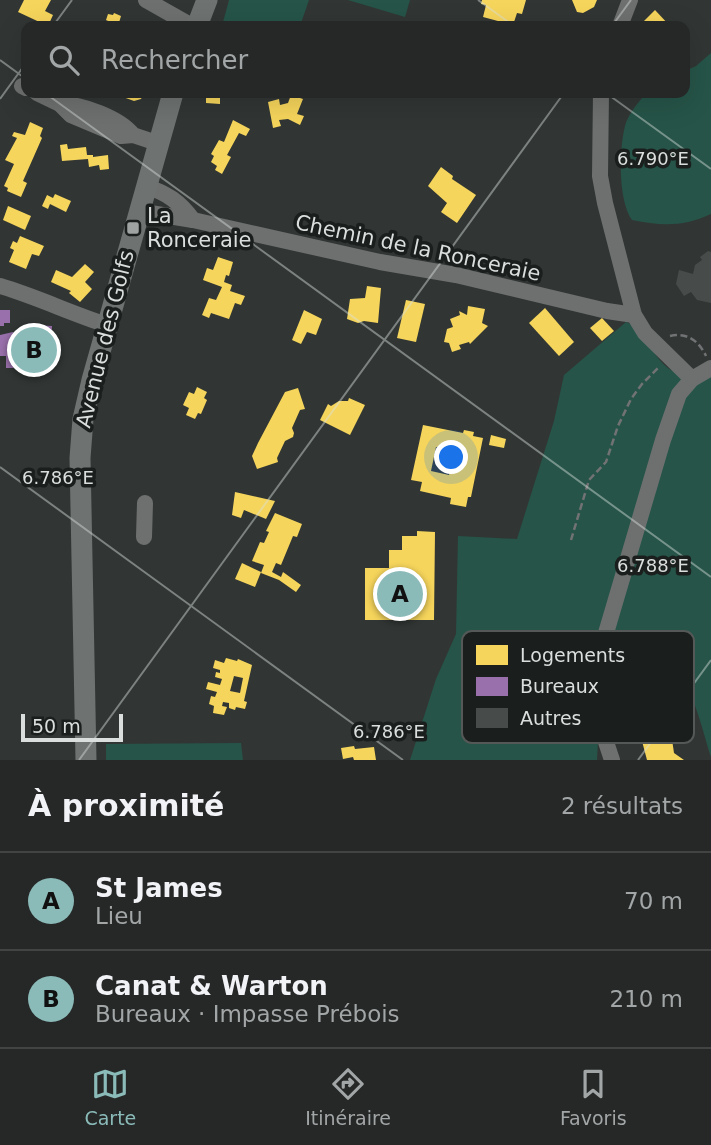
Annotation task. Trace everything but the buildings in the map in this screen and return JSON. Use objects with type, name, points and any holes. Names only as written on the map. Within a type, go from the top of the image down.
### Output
[{"type":"main road","points":[[196,21],[206,0]]},
{"type":"main road","name":"Avenue des Golfs","points":[[86,760],[80,458],[83,419],[138,211],[171,98]]},
{"type":"street","points":[[146,0],[185,21]]},
{"type":"street","points":[[622,21],[630,0]]},
{"type":"street","points":[[47,98],[60,104],[74,104],[125,125],[133,135],[157,143]]},
{"type":"street","points":[[601,98],[600,176],[634,315],[645,334],[692,379]]},
{"type":"street","points":[[145,186],[163,192],[182,205],[193,220]]},
{"type":"street","name":"Chemin de la Ronceraie","points":[[138,211],[193,220],[380,262],[456,275],[607,312],[634,315]]},
{"type":"street","points":[[0,286],[34,296],[107,325]]},
{"type":"street","points":[[609,631],[663,440],[679,394],[709,363]]},
{"type":"street","points":[[144,537],[145,503]]},
{"type":"street","points":[[606,743],[612,760]]},
{"type":"path","points":[[667,337],[688,335],[704,351],[709,363]]},
{"type":"path","points":[[571,540],[589,480],[606,463],[618,426],[631,399],[666,360]]},
{"type":"green space","points":[[229,0],[309,0],[302,21],[223,21]]},
{"type":"green space","points":[[348,0],[410,0],[405,17]]},
{"type":"green space","points":[[711,53],[711,214],[672,224],[632,220],[624,200],[621,174],[623,136],[628,117],[642,98],[690,98],[690,69]]},
{"type":"green space","points":[[626,322],[639,331],[659,359],[671,370],[703,380],[711,374],[711,757],[694,704],[694,631],[462,631],[462,743],[598,743],[597,760],[410,760],[436,679],[456,634],[458,536],[517,539],[554,421],[564,375]]},
{"type":"green space","points":[[241,743],[243,760],[106,760],[106,744]]},
{"type":"place","name":"La Ronceraie","points":[[133,228]]},
{"type":"place","name":"Canat & Warton","points":[[34,350]]},
{"type":"place","name":"St James","points":[[400,594]]}]
